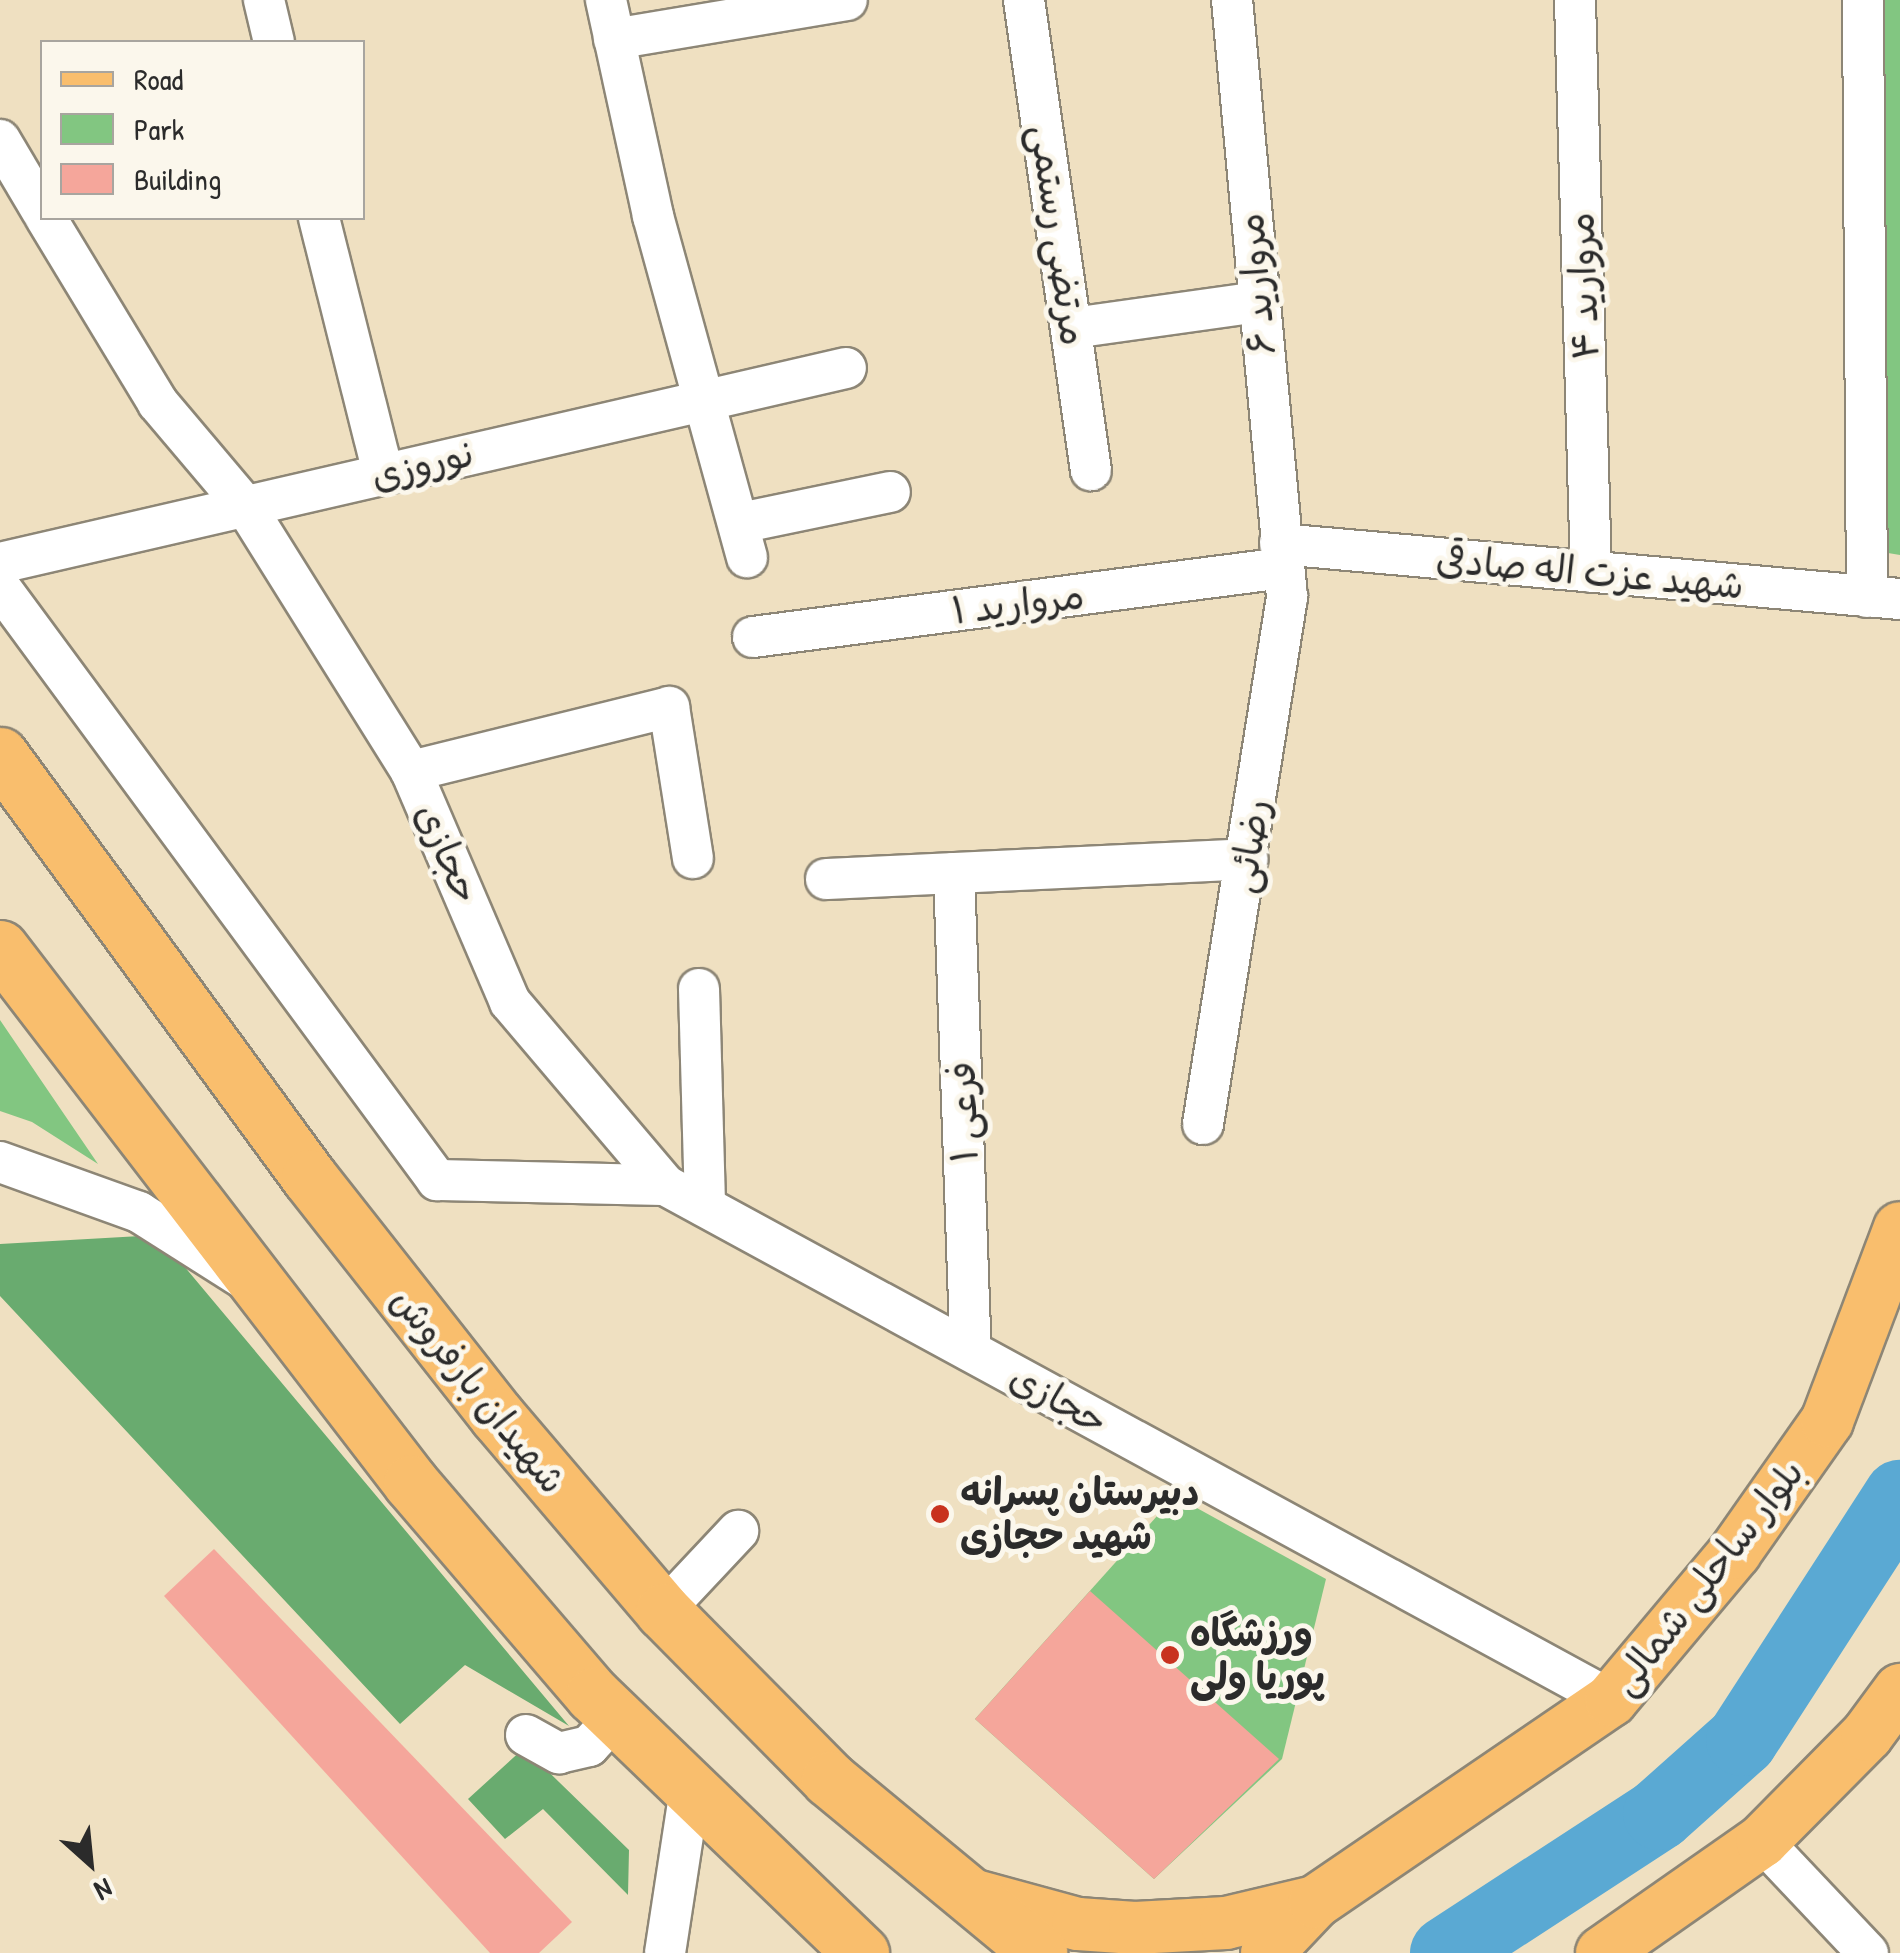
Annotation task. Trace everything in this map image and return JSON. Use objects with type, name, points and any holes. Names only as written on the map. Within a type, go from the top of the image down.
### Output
[{"type":"highway","name":"شهیدان بارفروش","points":[[0,755],[309,1177],[498,1416],[663,1611],[829,1779],[1039,1953]]},
{"type":"highway","points":[[0,948],[254,1285],[411,1483],[616,1717],[855,1952]]},
{"type":"main road","name":"بلوار ساحلی شمالی","points":[[1267,1953],[1315,1902],[1611,1700],[1736,1552],[1827,1421],[1900,1228]]},
{"type":"main road","points":[[1602,1953],[1762,1841],[1866,1735],[1900,1690]]},
{"type":"main road","points":[[966,1894],[1059,1920],[1135,1928],[1226,1923],[1315,1902]]},
{"type":"main road","points":[[1290,1953],[1315,1902]]},
{"type":"street","points":[[264,0],[274,40]]},
{"type":"street","points":[[606,0],[652,216],[707,396],[744,540],[890,492]]},
{"type":"street","points":[[614,39],[847,0]]},
{"type":"street","name":"مرتضی رستمی","points":[[1024,0],[1091,470]]},
{"type":"street","name":"مروارید ۶","points":[[1232,0],[1282,556]]},
{"type":"street","name":"مروارید ۴","points":[[1575,0],[1591,572]]},
{"type":"street","points":[[1863,0],[1883,598]]},
{"type":"street","points":[[0,140],[40,208]]},
{"type":"street","name":"حجازی","points":[[47,220],[158,403],[246,507],[411,770],[510,1002],[665,1185],[1611,1700]]},
{"type":"street","points":[[319,220],[383,473]]},
{"type":"street","points":[[1073,328],[1258,302]]},
{"type":"street","name":"نوروزی","points":[[0,563],[707,396],[846,368]]},
{"type":"street","name":"شهید عزت اله صادقی","points":[[1282,556],[1591,572],[1883,598]]},
{"type":"street","name":"مروارید ۱","points":[[753,637],[1282,556]]},
{"type":"street","name":"رضائی","points":[[1203,1124],[1287,597],[1282,556]]},
{"type":"street","name":"حجازی","points":[[0,587],[437,1180],[665,1185]]},
{"type":"street","points":[[411,770],[669,707],[693,858]]},
{"type":"street","points":[[826,879],[1248,859]]},
{"type":"street","name":"فرعی ۱","points":[[954,872],[972,1352]]},
{"type":"street","points":[[699,989],[705,1206]]},
{"type":"street","points":[[8,1171],[139,1212],[254,1285]]},
{"type":"street","points":[[663,1611],[738,1531]]},
{"type":"street","points":[[526,1736],[559,1752],[589,1746],[616,1717]]},
{"type":"street","points":[[664,1953],[690,1790]]},
{"type":"street","points":[[1762,1841],[1856,1949]]},
{"type":"green space","points":[[1870,0],[1900,0],[1900,555],[1882,552]]},
{"type":"green space","points":[[0,1020],[98,1164],[32,1122],[0,1111]]},
{"type":"green space","points":[[158,1235],[569,1726],[465,1665],[400,1724],[0,1296],[0,1244]]},
{"type":"green space","name":"ورزشگاه پوریا ولی","points":[[1175,1496],[1326,1579],[1282,1759],[1154,1879],[975,1719]]},
{"type":"green space","points":[[524,1748],[629,1850],[628,1895],[543,1809],[505,1839],[468,1799]]},
{"type":"building","points":[[214,1549],[572,1922],[539,1953],[490,1953],[164,1596]]},
{"type":"building","points":[[1090,1591],[1279,1759],[1154,1879],[975,1719]]},
{"type":"waterway","points":[[1446,1953],[1659,1814],[1742,1740],[1900,1496]]},
{"type":"place","name":"دبیرستان پسرانه شهید حجازی","points":[[940,1514]]},
{"type":"place","name":"ورزشگاه پوریا ولی","points":[[1170,1655]]}]
